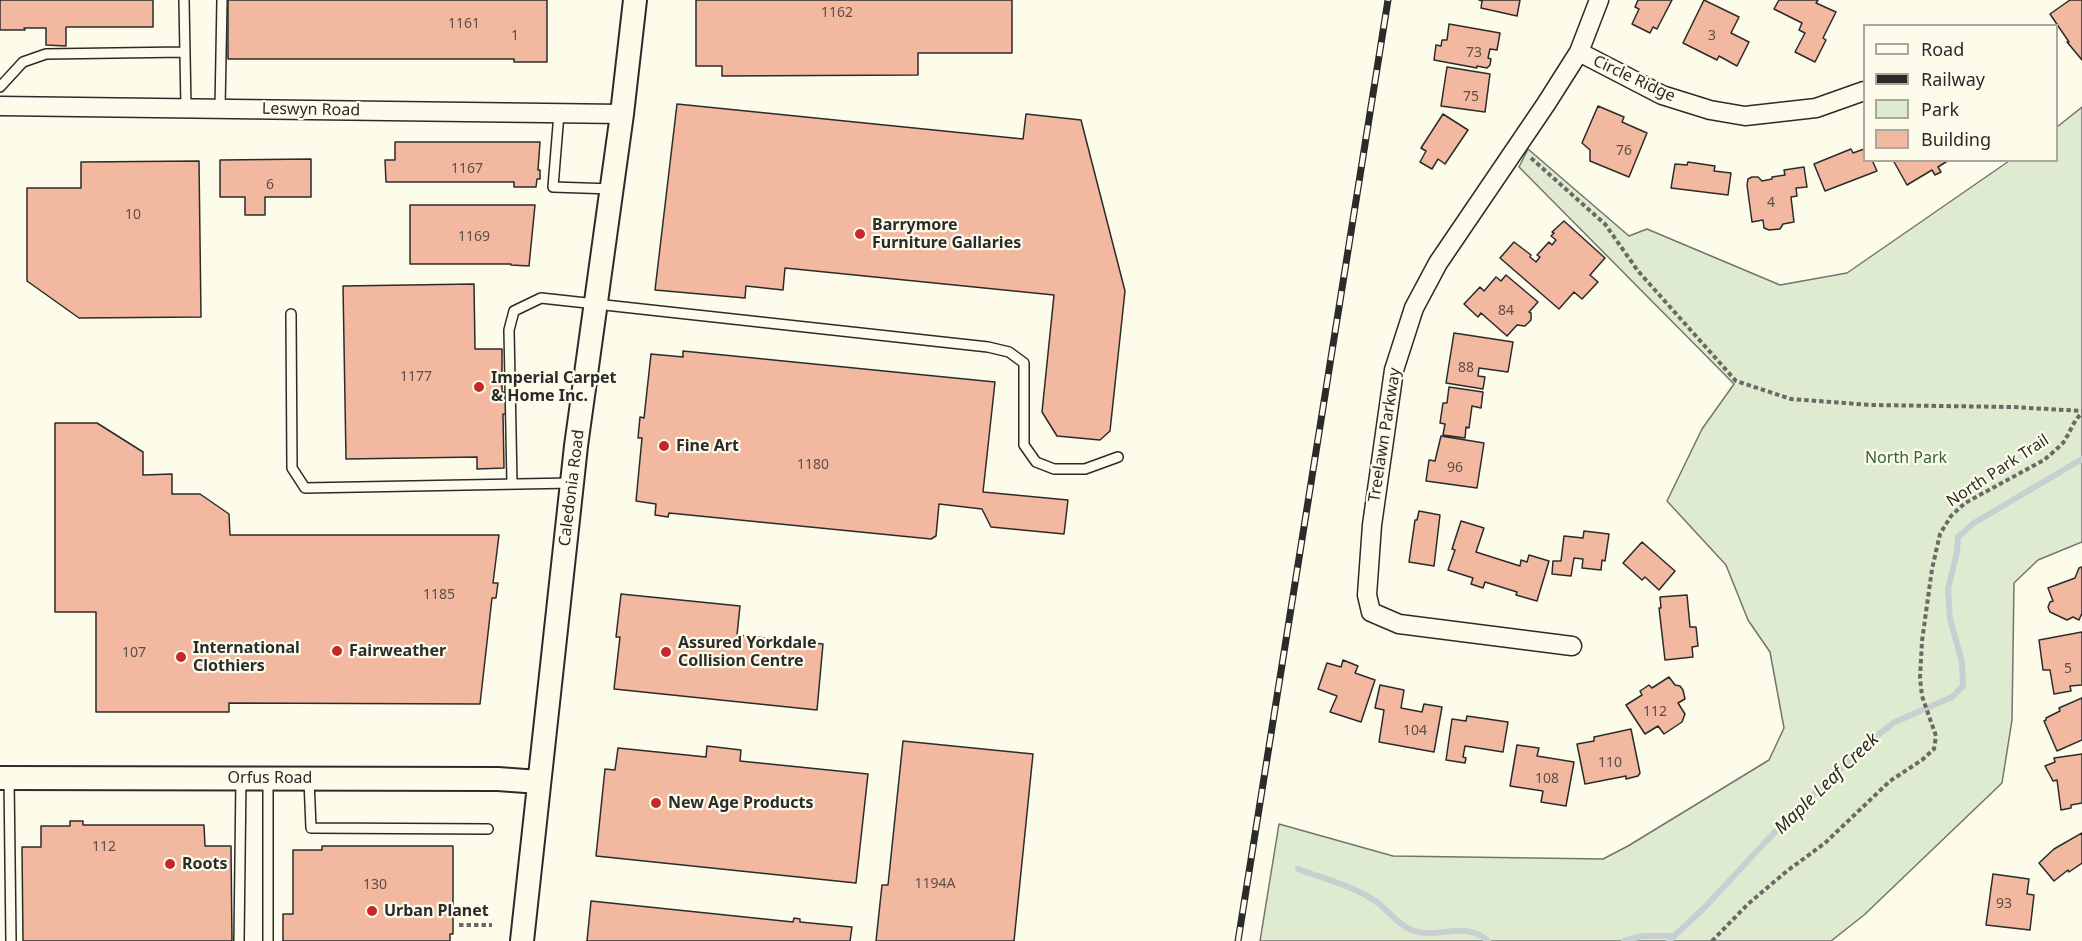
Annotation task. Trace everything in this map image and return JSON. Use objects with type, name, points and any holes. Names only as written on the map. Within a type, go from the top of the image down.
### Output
[{"type":"street","name":"Caledonia Road","points":[[522,941],[572,483],[622,114],[635,0]]},
{"type":"street","name":"Treelawn Parkway","points":[[1572,646],[1399,624],[1371,612],[1367,595],[1372,525],[1394,370],[1411,318],[1438,262],[1579,52],[1599,0]]},
{"type":"street","name":"Circle Ridge","points":[[1579,52],[1662,95],[1710,110],[1745,116],[1816,108],[1863,91]]},
{"type":"street","name":"Leswyn Road","points":[[0,106],[622,114]]},
{"type":"street","name":"Orfus Road","points":[[4,778],[498,778],[539,782]]},
{"type":"lane","points":[[184,0],[186,108]]},
{"type":"lane","points":[[220,109],[222,0]]},
{"type":"lane","points":[[0,87],[23,62],[46,54],[185,52]]},
{"type":"lane","points":[[559,113],[554,187],[612,189]]},
{"type":"lane","points":[[512,484],[509,330],[514,311],[541,298],[988,347],[1009,352],[1024,363],[1024,445],[1036,462],[1054,469],[1085,469],[1118,457]]},
{"type":"lane","points":[[291,314],[292,468],[305,488],[572,483]]},
{"type":"lane","points":[[267,777],[268,941]]},
{"type":"lane","points":[[4,778],[11,941]]},
{"type":"lane","points":[[239,941],[241,778]]},
{"type":"lane","points":[[309,778],[311,828],[488,829]]},
{"type":"path","points":[[1518,146],[1605,224],[1638,271],[1736,381],[1791,399],[1871,405],[2012,407],[2082,412]]},
{"type":"path","name":"North Park Trail","points":[[1712,941],[1748,904],[1825,843],[1884,785],[1930,753],[1936,743],[1922,696],[1920,678],[1922,641],[1932,569],[1944,524],[1965,503],[2044,460],[2062,443],[2082,412]]},
{"type":"path","points":[[459,925],[492,925]]},
{"type":"green space","name":"North Park","points":[[2082,107],[2082,542],[2038,560],[2014,583],[2012,720],[2002,783],[1864,915],[1831,941],[1260,941],[1279,824],[1393,856],[1603,859],[1769,760],[1784,728],[1770,652],[1748,620],[1726,565],[1667,501],[1702,429],[1734,384],[1519,167],[1528,149],[1629,236],[1647,229],[1780,285],[1847,273],[2008,162],[2058,162],[2058,126]]},
{"type":"building","points":[[0,0],[153,0],[153,27],[66,27],[66,46],[46,45],[46,28],[0,30]]},
{"type":"building","points":[[228,0],[547,0],[547,62],[514,62],[514,59],[228,59]]},
{"type":"building","points":[[696,0],[1012,0],[1012,53],[918,53],[918,75],[722,76],[722,66],[696,66]]},
{"type":"building","points":[[1479,0],[1520,0],[1517,16],[1481,8],[1482,1]]},
{"type":"building","points":[[1638,0],[1672,0],[1657,29],[1653,27],[1650,33],[1632,24],[1639,9],[1635,7]]},
{"type":"building","points":[[1704,0],[1739,17],[1731,33],[1749,42],[1737,66],[1719,56],[1717,60],[1683,43]]},
{"type":"building","points":[[1779,0],[1818,0],[1816,3],[1836,12],[1823,38],[1826,40],[1815,62],[1795,52],[1805,33],[1799,30],[1802,23],[1774,9]]},
{"type":"building","points":[[2070,0],[2082,0],[2082,60],[2067,42],[2069,42],[2050,14]]},
{"type":"building","points":[[1449,24],[1500,33],[1497,50],[1490,49],[1488,58],[1491,59],[1487,68],[1434,60],[1436,45],[1441,46],[1442,40],[1447,40]]},
{"type":"building","points":[[1447,67],[1490,74],[1485,112],[1441,106]]},
{"type":"building","points":[[677,104],[1023,139],[1026,114],[1081,120],[1125,291],[1110,431],[1100,440],[1057,436],[1042,412],[1054,295],[785,268],[783,290],[746,286],[745,298],[655,290]]},
{"type":"building","points":[[1598,106],[1624,117],[1622,122],[1647,133],[1629,177],[1590,161],[1590,150],[1582,143]]},
{"type":"building","points":[[1443,114],[1468,130],[1445,164],[1438,159],[1432,169],[1420,162],[1426,151],[1421,148]]},
{"type":"building","points":[[395,142],[540,142],[538,170],[540,170],[540,179],[537,179],[536,187],[514,187],[514,182],[386,182],[385,160],[395,160]]},
{"type":"building","points":[[1851,149],[1853,153],[1863,149],[1863,162],[1873,162],[1877,171],[1825,191],[1814,164]]},
{"type":"building","points":[[311,159],[311,197],[265,197],[265,215],[245,215],[245,197],[220,197],[220,160]]},
{"type":"building","points":[[199,161],[201,317],[79,318],[27,281],[27,188],[81,188],[81,162]]},
{"type":"building","points":[[1688,162],[1715,166],[1714,171],[1731,173],[1728,195],[1671,188],[1675,164],[1687,165]]},
{"type":"building","points":[[1894,162],[1946,162],[1938,167],[1941,172],[1935,175],[1932,170],[1907,185]]},
{"type":"building","points":[[1804,167],[1807,187],[1796,188],[1797,196],[1791,197],[1794,222],[1783,224],[1780,229],[1769,230],[1764,228],[1763,220],[1752,222],[1748,179],[1758,177],[1762,181],[1772,179],[1772,177],[1785,175],[1784,170]]},
{"type":"building","points":[[410,205],[535,205],[529,266],[410,264]]},
{"type":"building","points":[[1564,221],[1605,258],[1590,275],[1598,282],[1582,299],[1574,292],[1559,309],[1500,258],[1514,242],[1531,255],[1530,257],[1536,262],[1540,257],[1537,255],[1549,242],[1552,245],[1556,240],[1551,236],[1554,233],[1552,232]]},
{"type":"building","points":[[1506,275],[1538,302],[1529,312],[1531,320],[1525,326],[1517,325],[1507,336],[1481,313],[1478,317],[1464,304],[1480,287],[1484,291],[1496,277],[1501,281]]},
{"type":"building","points":[[474,284],[475,349],[502,349],[502,392],[506,392],[506,414],[503,414],[504,468],[477,469],[477,457],[346,459],[343,286]]},
{"type":"building","points":[[1454,333],[1513,342],[1508,372],[1479,368],[1478,376],[1485,377],[1483,389],[1446,383]]},
{"type":"building","points":[[683,351],[995,382],[983,492],[1068,500],[1064,534],[991,527],[982,509],[939,504],[936,536],[931,539],[669,513],[668,517],[655,515],[656,504],[636,501],[642,438],[638,438],[640,417],[644,418],[651,354],[683,357]]},
{"type":"building","points":[[1449,387],[1483,392],[1481,408],[1472,406],[1465,438],[1443,435],[1445,424],[1440,423],[1443,403],[1447,403]]},
{"type":"building","points":[[55,423],[97,423],[143,452],[143,475],[172,474],[172,494],[200,494],[229,514],[230,535],[499,535],[493,583],[498,583],[496,598],[492,598],[480,704],[229,703],[229,712],[96,712],[96,612],[55,612]]},
{"type":"building","points":[[1441,436],[1484,443],[1477,488],[1426,481],[1429,460],[1435,461]]},
{"type":"building","points":[[1419,511],[1440,515],[1434,566],[1409,562],[1415,520],[1417,520]]},
{"type":"building","points":[[1461,521],[1484,528],[1476,552],[1520,566],[1521,560],[1527,562],[1529,555],[1549,561],[1537,601],[1485,582],[1483,588],[1471,584],[1473,578],[1448,570]]},
{"type":"building","points":[[1584,531],[1609,534],[1605,561],[1602,560],[1601,570],[1582,568],[1583,559],[1574,558],[1571,576],[1552,574],[1553,561],[1561,561],[1564,536],[1583,538]]},
{"type":"building","points":[[1642,542],[1675,571],[1659,590],[1645,577],[1642,580],[1623,563]]},
{"type":"building","points":[[2082,567],[2082,613],[2079,620],[2073,617],[2067,620],[2050,612],[2048,607],[2053,601],[2048,588],[2075,578],[2079,568]]},
{"type":"building","points":[[621,594],[740,606],[737,635],[823,644],[817,710],[614,689],[620,637],[616,637]]},
{"type":"building","points":[[1687,595],[1690,627],[1696,627],[1698,646],[1692,647],[1693,657],[1665,660],[1659,608],[1661,608],[1660,597]]},
{"type":"building","points":[[2082,632],[2082,685],[2070,686],[2071,691],[2054,694],[2050,670],[2043,670],[2039,640]]},
{"type":"building","points":[[1343,660],[1358,666],[1355,673],[1375,680],[1361,722],[1330,712],[1337,696],[1318,689],[1327,663],[1341,667]]},
{"type":"building","points":[[1669,677],[1683,690],[1685,699],[1678,703],[1685,714],[1682,722],[1664,734],[1658,726],[1645,734],[1626,705],[1642,695],[1640,691],[1649,685],[1652,688]]},
{"type":"building","points":[[1380,685],[1404,690],[1401,708],[1422,712],[1424,704],[1442,707],[1434,752],[1379,742],[1384,710],[1375,708]]},
{"type":"building","points":[[2082,698],[2082,740],[2057,751],[2044,721],[2060,711],[2059,708]]},
{"type":"building","points":[[1467,716],[1508,722],[1503,752],[1465,746],[1463,757],[1466,758],[1465,763],[1446,760],[1452,719],[1466,721]]},
{"type":"building","points":[[1631,729],[1640,773],[1638,776],[1585,784],[1577,744],[1594,741],[1594,737]]},
{"type":"building","points":[[903,741],[1033,754],[1014,941],[876,941],[882,885],[888,885]]},
{"type":"building","points":[[1517,745],[1539,748],[1537,756],[1574,762],[1566,806],[1541,802],[1543,791],[1510,786]]},
{"type":"building","points":[[707,746],[741,750],[740,761],[868,774],[856,883],[596,856],[605,769],[615,770],[618,748],[706,757]]},
{"type":"building","points":[[2082,754],[2082,803],[2061,810],[2057,780],[2053,781],[2045,766],[2055,762],[2054,758]]},
{"type":"building","points":[[70,821],[83,821],[83,825],[204,825],[205,846],[231,846],[232,941],[23,941],[22,847],[41,847],[41,826],[70,826]]},
{"type":"building","points":[[2082,833],[2082,863],[2054,881],[2039,863],[2054,849]]},
{"type":"building","points":[[322,846],[453,846],[453,934],[450,934],[450,941],[283,941],[283,914],[293,914],[293,850],[322,850]]},
{"type":"building","points":[[1993,874],[2029,879],[2027,894],[2034,895],[2030,930],[1986,925]]},
{"type":"building","points":[[591,901],[793,922],[794,918],[800,919],[800,922],[852,927],[850,941],[587,941]]},
{"type":"waterway","name":"Maple Leaf Creek","points":[[1669,941],[1705,907],[1772,835],[1868,742],[1895,722],[1952,697],[1963,686],[1962,662],[1950,619],[1948,589],[1957,552],[1958,537],[1974,523],[2082,459]]},
{"type":"waterway","points":[[1298,869],[1339,883],[1369,897],[1399,922],[1414,931],[1424,933],[1470,932],[1488,941]]},
{"type":"waterway","points":[[1624,941],[1642,936],[1673,936]]},
{"type":"railway","points":[[1238,941],[1388,0]]},
{"type":"place","name":"Barrymore Furniture Gallaries","points":[[860,234]]},
{"type":"place","name":"Imperial Carpet & Home Inc.","points":[[479,387]]},
{"type":"place","name":"Fine Art","points":[[664,446]]},
{"type":"place","name":"Fairweather","points":[[337,651]]},
{"type":"place","name":"Assured Yorkdale Collision Centre","points":[[666,652]]},
{"type":"place","name":"International Clothiers","points":[[181,657]]},
{"type":"place","name":"New Age Products","points":[[656,803]]},
{"type":"place","name":"Roots","points":[[170,864]]},
{"type":"place","name":"Urban Planet","points":[[372,911]]}]
